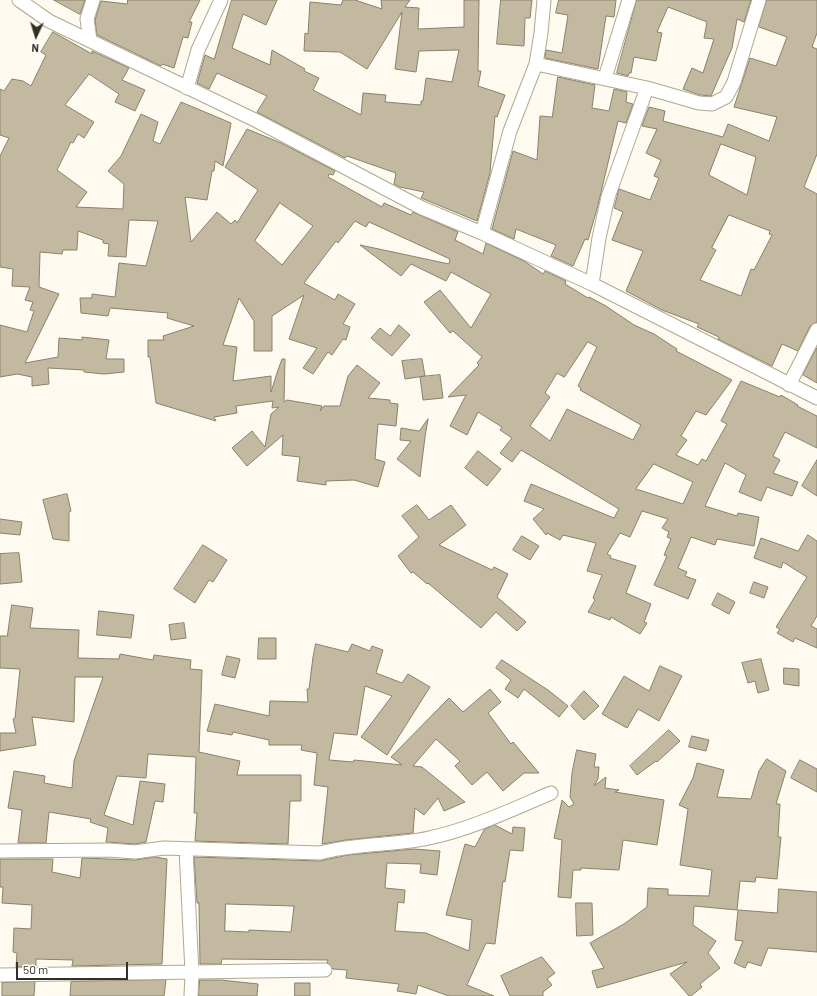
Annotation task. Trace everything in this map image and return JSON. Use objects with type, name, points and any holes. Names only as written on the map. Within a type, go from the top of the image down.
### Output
[{"type":"street","points":[[19,0],[49,20],[257,121],[422,208],[482,233],[592,284],[817,398]]},
{"type":"street","points":[[90,40],[87,19],[93,0]]},
{"type":"street","points":[[187,88],[198,50],[221,0]]},
{"type":"street","points":[[482,233],[510,130],[536,64],[544,0]]},
{"type":"street","points":[[605,78],[629,0]]},
{"type":"street","points":[[536,64],[647,88],[699,103],[712,104],[726,97],[734,82],[759,0]]},
{"type":"street","points":[[592,284],[599,238],[608,197],[647,88]]},
{"type":"street","points":[[789,385],[817,330]]},
{"type":"street","points":[[0,851],[109,850],[135,852],[164,848],[320,853],[337,848],[428,838],[481,823],[551,793]]},
{"type":"street","points":[[186,849],[192,973],[191,996]]},
{"type":"street","points":[[0,975],[325,970]]},
{"type":"building","points":[[54,0],[85,0],[80,14]]},
{"type":"building","points":[[128,0],[200,0],[189,22],[192,22],[188,38],[183,37],[174,68],[162,64],[161,66],[97,35],[95,20],[101,1],[127,4]]},
{"type":"building","points":[[232,0],[277,0],[266,25],[243,14],[232,48],[270,65],[272,50],[305,69],[304,71],[319,78],[313,90],[361,115],[363,93],[386,95],[385,102],[421,105],[421,101],[423,101],[426,78],[452,82],[459,50],[419,51],[416,72],[395,69],[402,12],[367,69],[340,52],[304,51],[305,33],[308,34],[310,2],[341,5],[343,0],[355,0],[382,9],[381,0],[410,0],[405,7],[419,8],[418,29],[464,27],[464,0],[479,0],[478,71],[481,71],[478,86],[505,95],[497,117],[495,116],[490,173],[477,221],[421,198],[424,192],[400,187],[394,184],[396,173],[347,156],[345,158],[257,112],[267,96],[217,73],[209,89],[197,83],[205,55],[214,59]]},
{"type":"building","points":[[501,0],[532,0],[530,18],[525,18],[524,46],[497,44]]},
{"type":"building","points":[[559,0],[616,0],[614,17],[606,16],[598,69],[545,58],[546,50],[562,53],[568,15],[556,13]]},
{"type":"building","points":[[637,0],[751,0],[744,22],[737,19],[732,48],[711,96],[700,95],[683,89],[692,68],[703,73],[714,39],[704,38],[707,22],[668,7],[657,32],[662,33],[656,61],[634,57],[631,73],[629,73],[628,76],[617,73]]},
{"type":"building","points":[[767,0],[817,0],[817,33],[812,47],[817,49],[817,154],[804,187],[817,194],[817,322],[810,326],[798,351],[782,344],[772,366],[718,339],[719,337],[697,327],[699,324],[662,310],[626,291],[643,251],[612,240],[623,212],[614,208],[619,189],[650,200],[659,178],[654,176],[661,160],[646,153],[657,129],[642,126],[649,107],[665,111],[663,121],[723,137],[728,124],[769,141],[777,117],[734,107],[750,58],[776,66],[787,37],[759,27]],"holes":[[[721,144],[756,157],[747,195],[709,175]],[[729,215],[770,231],[769,234],[772,235],[754,270],[751,269],[741,296],[700,280],[716,250],[712,248]]]},
{"type":"building","points":[[53,32],[92,54],[92,51],[129,68],[122,80],[145,90],[135,111],[115,102],[119,94],[89,74],[65,105],[94,122],[84,138],[78,134],[73,143],[71,142],[57,170],[87,192],[76,207],[123,209],[124,184],[108,171],[121,156],[141,114],[158,122],[153,141],[160,144],[181,102],[231,123],[223,166],[215,161],[207,200],[185,197],[191,242],[217,212],[231,224],[235,220],[237,223],[258,190],[225,167],[247,129],[281,143],[335,171],[333,175],[329,174],[328,177],[382,207],[384,203],[411,215],[413,212],[458,232],[455,240],[483,254],[486,243],[524,261],[543,274],[545,271],[566,281],[565,284],[588,298],[589,297],[606,306],[634,325],[654,334],[677,349],[676,351],[732,380],[706,415],[696,411],[681,436],[687,440],[676,455],[698,465],[702,459],[706,461],[727,424],[721,421],[741,381],[780,397],[781,395],[798,405],[797,406],[817,416],[817,448],[785,432],[773,456],[780,460],[773,473],[798,482],[792,496],[767,487],[761,501],[739,492],[746,475],[725,463],[705,506],[737,516],[738,513],[759,517],[754,546],[717,539],[715,545],[691,537],[678,568],[687,572],[685,576],[696,580],[688,599],[654,585],[667,556],[664,555],[671,539],[667,537],[669,532],[662,528],[668,519],[642,511],[630,537],[620,533],[607,554],[611,556],[610,558],[636,566],[626,593],[651,604],[644,622],[647,623],[640,634],[611,617],[610,620],[588,612],[595,600],[593,598],[602,575],[587,571],[596,543],[563,535],[560,540],[547,533],[546,535],[533,519],[544,509],[524,501],[531,484],[614,518],[619,509],[521,450],[512,462],[500,453],[512,438],[500,430],[502,427],[478,412],[467,435],[450,426],[466,395],[448,397],[479,365],[477,363],[482,357],[453,331],[450,333],[424,302],[440,290],[471,328],[491,294],[451,272],[446,281],[411,264],[401,276],[360,245],[449,264],[450,259],[369,222],[366,227],[355,221],[338,243],[336,241],[304,283],[335,300],[338,294],[355,304],[343,324],[350,327],[346,340],[343,339],[332,355],[328,352],[313,374],[303,368],[317,348],[289,339],[304,295],[272,316],[272,351],[254,351],[254,321],[239,298],[223,345],[237,347],[233,381],[271,376],[271,392],[282,359],[285,359],[284,402],[287,400],[322,406],[320,411],[324,406],[340,406],[348,376],[357,365],[380,383],[368,398],[390,400],[390,403],[398,404],[396,426],[378,424],[375,459],[385,462],[378,487],[354,480],[326,481],[326,485],[297,481],[300,457],[282,455],[283,435],[247,466],[232,448],[252,431],[265,447],[271,414],[279,407],[272,408],[273,401],[236,406],[237,413],[214,417],[216,421],[156,403],[150,357],[148,357],[148,340],[164,340],[163,336],[194,326],[167,318],[168,313],[110,308],[108,316],[81,313],[80,298],[92,298],[92,294],[115,297],[119,263],[146,266],[158,221],[129,220],[126,257],[108,256],[109,244],[103,243],[103,240],[78,231],[77,250],[63,250],[62,254],[40,252],[39,287],[59,294],[25,363],[58,357],[59,338],[82,340],[82,337],[109,340],[106,359],[124,359],[124,372],[104,374],[84,372],[84,370],[48,368],[49,384],[32,386],[32,377],[17,374],[0,377],[0,325],[27,332],[34,311],[30,310],[33,302],[25,300],[30,287],[12,286],[13,269],[0,267],[0,156],[9,138],[0,135],[0,89],[4,91],[12,79],[23,81],[31,86],[46,55],[41,52]],"holes":[[[280,203],[313,226],[282,265],[255,241]],[[588,342],[597,347],[578,386],[581,388],[580,390],[641,425],[633,440],[567,409],[550,441],[530,426],[550,397],[545,393],[557,373],[564,377]],[[654,464],[693,482],[683,504],[636,489]]]},
{"type":"building","points":[[558,77],[595,85],[592,108],[609,111],[614,89],[627,92],[626,102],[633,104],[626,123],[618,121],[588,240],[585,239],[573,266],[551,256],[556,245],[516,229],[514,239],[492,229],[513,151],[537,160],[540,116],[552,117]]},
{"type":"building","points":[[399,325],[410,335],[392,356],[371,338],[380,328],[390,336]]},
{"type":"building","points":[[817,348],[817,383],[803,375]]},
{"type":"building","points":[[422,359],[425,376],[405,379],[402,361]]},
{"type":"building","points":[[440,375],[443,398],[423,400],[420,377]]},
{"type":"building","points":[[428,419],[420,477],[397,459],[411,441],[400,440],[401,428],[419,431]]},
{"type":"building","points":[[478,451],[501,469],[487,486],[465,468]]},
{"type":"building","points":[[817,460],[817,496],[802,486]]},
{"type":"building","points":[[67,494],[71,511],[69,512],[69,541],[53,539],[43,500]]},
{"type":"building","points":[[417,505],[429,520],[451,505],[466,525],[439,545],[492,570],[494,567],[508,574],[497,597],[526,622],[517,631],[496,612],[481,628],[428,583],[427,584],[413,572],[411,573],[398,556],[419,537],[402,516]]},
{"type":"building","points":[[0,519],[22,522],[20,535],[0,533]]},
{"type":"building","points":[[808,535],[817,541],[817,616],[811,626],[817,629],[817,648],[795,638],[793,642],[777,633],[780,629],[776,627],[807,577],[783,562],[781,568],[754,558],[761,538],[798,551]]},
{"type":"building","points":[[522,536],[539,546],[530,560],[513,550]]},
{"type":"building","points":[[203,545],[227,560],[213,582],[209,580],[195,603],[174,589]]},
{"type":"building","points":[[19,553],[22,582],[0,584],[0,554]]},
{"type":"building","points":[[754,582],[768,587],[764,598],[750,593]]},
{"type":"building","points":[[718,593],[735,602],[729,614],[712,605]]},
{"type":"building","points":[[12,605],[33,608],[30,628],[79,630],[78,658],[119,659],[120,654],[153,660],[154,655],[191,660],[190,669],[202,670],[199,752],[240,761],[237,775],[301,775],[301,801],[290,801],[288,844],[195,841],[197,813],[194,813],[196,757],[148,754],[146,778],[117,776],[104,815],[133,825],[140,781],[165,784],[163,802],[155,801],[146,842],[135,844],[106,842],[108,828],[90,822],[91,819],[49,812],[46,843],[18,843],[22,810],[8,808],[14,771],[45,776],[44,783],[72,788],[74,761],[103,677],[75,677],[74,722],[32,717],[36,745],[0,751],[0,733],[16,733],[13,719],[15,718],[20,669],[0,668],[0,636],[7,636]]},
{"type":"building","points":[[99,611],[134,615],[131,638],[97,635]]},
{"type":"building","points":[[184,623],[186,638],[171,640],[169,625]]},
{"type":"building","points":[[259,638],[276,638],[276,659],[258,659]]},
{"type":"building","points":[[316,644],[348,652],[352,644],[370,651],[372,646],[383,650],[376,673],[402,683],[408,674],[430,687],[387,755],[361,737],[392,696],[365,686],[357,735],[334,733],[329,760],[353,762],[354,760],[402,765],[391,757],[449,698],[463,712],[490,689],[501,702],[488,713],[511,744],[513,742],[539,773],[524,773],[503,791],[487,772],[472,785],[455,766],[460,761],[436,739],[413,766],[422,767],[465,802],[444,811],[438,798],[424,815],[415,808],[413,833],[322,844],[328,787],[314,785],[317,753],[301,750],[302,745],[269,745],[269,740],[233,732],[232,735],[207,731],[215,704],[269,716],[270,701],[308,702],[307,689],[309,689]]},
{"type":"building","points":[[227,656],[240,659],[235,678],[222,675]]},
{"type":"building","points":[[761,659],[769,690],[758,693],[755,681],[748,683],[742,663]]},
{"type":"building","points":[[502,660],[548,690],[568,706],[559,717],[524,689],[518,698],[505,689],[511,680],[496,668]]},
{"type":"building","points":[[660,666],[682,676],[659,721],[638,709],[627,728],[602,714],[624,676],[649,691]]},
{"type":"building","points":[[784,668],[799,669],[799,686],[784,684]]},
{"type":"building","points":[[584,691],[599,706],[584,720],[571,706]]},
{"type":"building","points":[[669,730],[680,741],[657,762],[656,761],[637,775],[630,766]]},
{"type":"building","points":[[692,736],[709,740],[706,751],[689,747]]},
{"type":"building","points":[[577,750],[596,754],[594,767],[599,767],[598,779],[594,786],[606,777],[605,788],[619,790],[615,792],[664,800],[657,845],[623,840],[619,870],[581,868],[581,870],[573,870],[571,898],[558,897],[562,840],[554,838],[562,800],[569,807],[574,804],[570,797],[572,773]]},
{"type":"building","points":[[767,759],[786,771],[776,804],[780,804],[778,837],[781,837],[777,879],[756,877],[755,882],[740,881],[737,910],[694,906],[693,925],[716,941],[708,953],[720,968],[700,984],[702,987],[691,996],[689,996],[670,974],[687,962],[597,988],[592,971],[604,968],[590,943],[624,924],[647,907],[648,888],[668,889],[668,895],[709,896],[712,870],[680,865],[688,809],[679,805],[693,778],[697,763],[724,770],[717,797],[751,799],[759,771]]},
{"type":"building","points":[[800,760],[817,769],[817,792],[791,778]]},
{"type":"building","points":[[495,825],[512,834],[513,827],[525,828],[523,851],[510,850],[505,882],[503,881],[495,944],[486,943],[467,985],[494,996],[449,996],[418,985],[416,994],[397,991],[399,984],[346,978],[347,970],[333,969],[327,963],[328,960],[222,959],[221,964],[200,964],[199,903],[197,903],[194,857],[320,861],[348,855],[414,849],[440,851],[437,875],[420,873],[421,864],[387,863],[385,888],[405,890],[404,903],[398,902],[395,931],[426,933],[469,951],[472,920],[446,915],[465,844],[475,847],[484,830]],"holes":[[[226,904],[294,906],[291,932],[249,930],[249,932],[225,931]]]},
{"type":"building","points":[[155,857],[167,859],[162,964],[72,966],[73,960],[36,959],[36,966],[16,967],[17,953],[13,952],[14,928],[31,929],[32,905],[2,903],[3,887],[0,887],[0,859],[53,859],[52,872],[80,878],[82,858],[135,860]]},
{"type":"building","points":[[779,889],[817,892],[817,952],[768,948],[761,966],[748,962],[745,968],[734,963],[743,941],[735,940],[738,910],[777,913]]},
{"type":"building","points":[[576,903],[592,903],[593,935],[577,936]]},
{"type":"building","points":[[542,957],[555,973],[547,979],[552,985],[543,992],[543,996],[510,996],[501,976]]},
{"type":"building","points":[[166,980],[164,996],[70,996],[71,982]]},
{"type":"building","points":[[200,980],[221,980],[258,984],[257,996],[199,996]]},
{"type":"building","points":[[35,982],[34,996],[2,996],[2,983]]},
{"type":"building","points":[[295,983],[310,983],[310,996],[295,996]]}]
